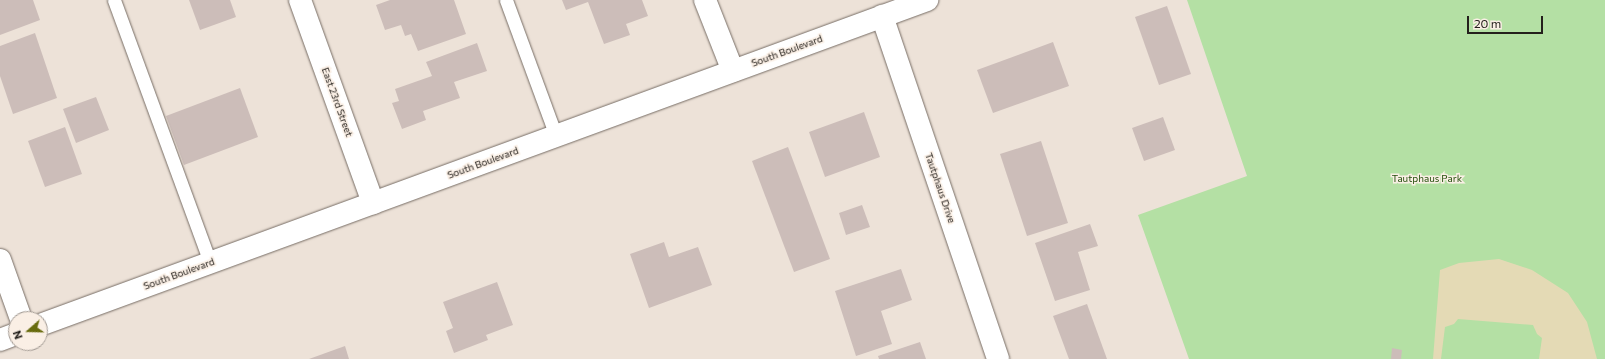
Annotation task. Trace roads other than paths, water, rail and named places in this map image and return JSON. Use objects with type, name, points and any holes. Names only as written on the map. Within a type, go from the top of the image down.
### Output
[{"type":"street","name":"East 23rd Street","points":[[300,0],[373,203]]},
{"type":"street","points":[[705,0],[733,71]]},
{"type":"street","name":"South Boulevard","points":[[48,322],[882,16],[913,2]]},
{"type":"street","name":"Tautphaus Drive","points":[[882,16],[998,359]]},
{"type":"street","points":[[0,260],[18,311]]},
{"type":"lane","points":[[114,0],[210,263]]},
{"type":"lane","points":[[506,0],[556,136]]},
{"type":"park label","name":"Tautphaus Park","points":[[1427,179]]}]
